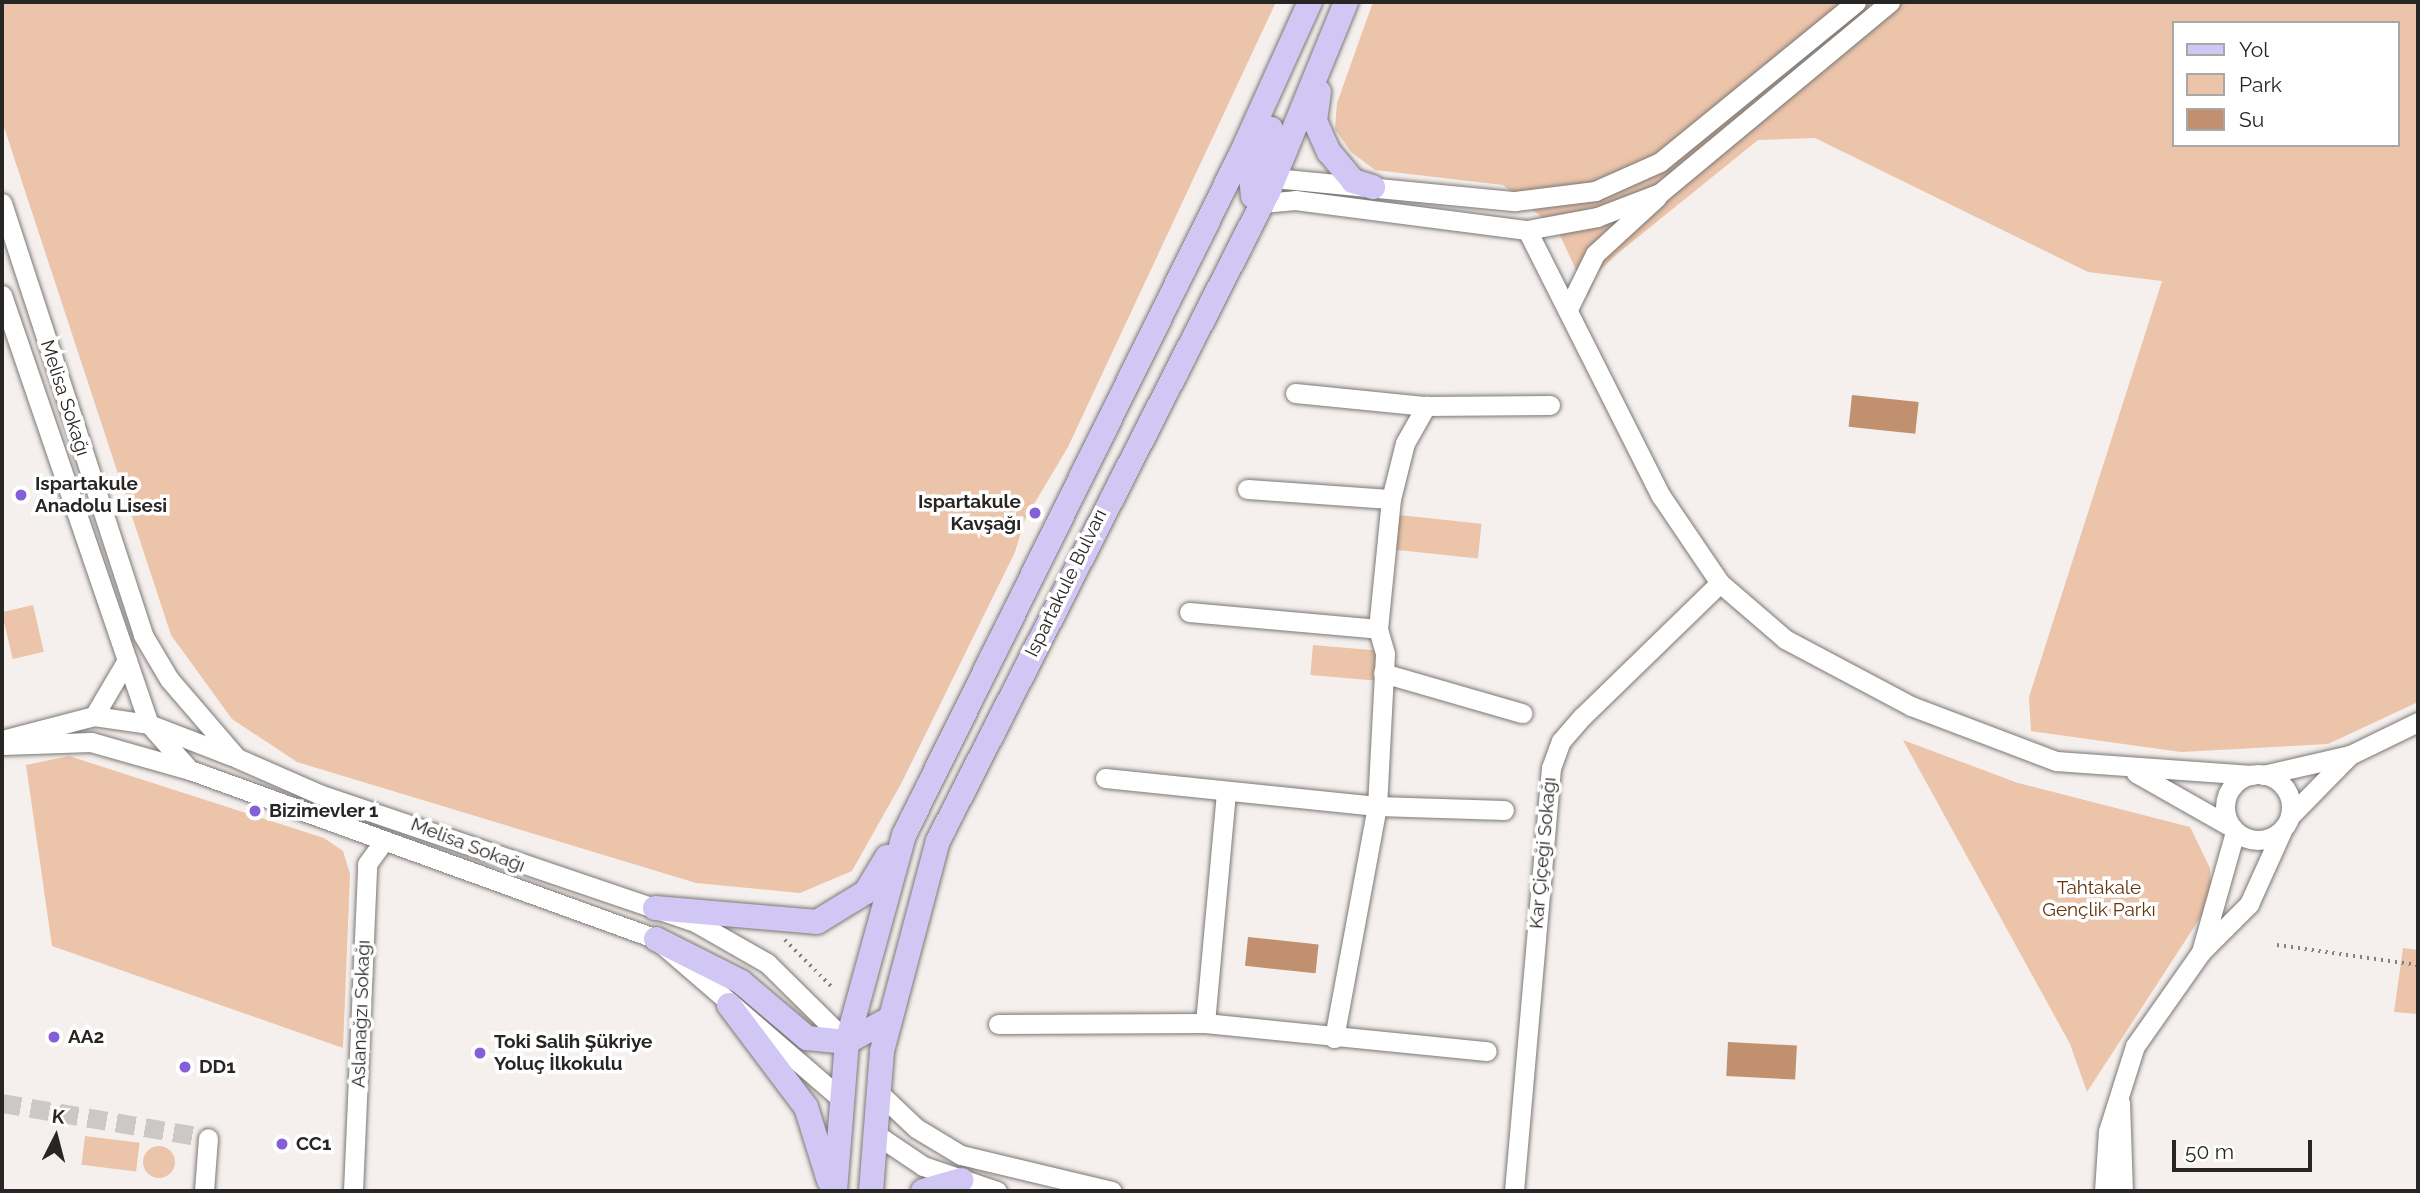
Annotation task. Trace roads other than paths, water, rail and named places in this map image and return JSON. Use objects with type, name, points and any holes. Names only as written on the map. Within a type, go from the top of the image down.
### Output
[{"type":"main road","points":[[1224,188],[1262,178],[1292,79],[1310,2]]},
{"type":"main road","name":"Ispartakule Bulvarı","points":[[833,1191],[847,1042],[911,817],[1224,188],[1310,2]]},
{"type":"main road","name":"Ispartakule Bulvarı","points":[[871,1191],[877,1091],[889,1019],[938,841],[1262,203],[1262,178],[1331,50],[1346,2]]},
{"type":"main road","points":[[1331,50],[1315,121],[1342,169],[1373,187]]},
{"type":"main road","points":[[655,908],[781,924],[830,918],[866,892],[911,817]]},
{"type":"main road","points":[[656,939],[741,982],[807,1038],[847,1042],[865,1038],[889,1019]]},
{"type":"main road","points":[[729,1005],[806,1107],[833,1191]]},
{"type":"main road","points":[[847,1042],[877,1091]]},
{"type":"main road","points":[[840,1098],[874,1133]]},
{"type":"main road","points":[[923,1191],[961,1180]]},
{"type":"street","points":[[1262,178],[1551,201],[1613,185],[1660,162],[1856,2]]},
{"type":"street","points":[[1567,309],[1595,254],[1661,192],[1889,2]]},
{"type":"street","points":[[1262,203],[1295,200],[1527,229],[1597,217],[1661,192]]},
{"type":"street","points":[[1551,201],[1532,215],[1527,229],[1661,496],[1720,583],[1785,639],[1911,706],[2056,761],[2257,775],[2350,755],[2418,722]]},
{"type":"street","name":"Melisa Sokağı","points":[[2,203],[143,635],[169,679],[237,758],[320,794],[695,922],[767,963],[847,1042]]},
{"type":"street","name":"Melisa Sokağı","points":[[2,295],[149,724]]},
{"type":"street","points":[[1295,393],[1426,406],[1550,405]]},
{"type":"street","points":[[1334,1038],[1377,806],[1383,673],[1378,629],[1391,499],[1405,443],[1426,406]]},
{"type":"street","points":[[1247,489],[1391,499]]},
{"type":"street","name":"Kar Çiçeği Sokağı","points":[[1514,1191],[1551,768],[1561,741],[1583,716],[1720,583]]},
{"type":"street","points":[[1189,612],[1378,629]]},
{"type":"street","points":[[94,716],[127,660]]},
{"type":"street","points":[[1383,673],[1522,713]]},
{"type":"street","points":[[2,743],[94,716],[149,724],[237,758]]},
{"type":"street","points":[[149,724],[190,770]]},
{"type":"street","name":"Melisa Sokağı","points":[[2,743],[92,742],[190,770],[382,843],[419,850],[656,939],[729,1005],[840,1098]]},
{"type":"street","points":[[2123,767],[2233,829],[2264,840],[2286,823],[2350,755]]},
{"type":"street","points":[[2104,1191],[2108,1132],[2135,1046],[2201,952],[2249,904],[2286,823],[2287,792],[2257,775]]},
{"type":"street","points":[[2201,952],[2233,829],[2227,794],[2257,775]]},
{"type":"street","points":[[1105,778],[1377,806],[1504,810]]},
{"type":"street","points":[[1205,1023],[1226,792]]},
{"type":"street","name":"Aslanağzı Sokağı","points":[[353,1191],[367,864],[382,843]]},
{"type":"street","points":[[998,1024],[1205,1023],[1334,1038],[1487,1051]]},
{"type":"street","points":[[877,1091],[916,1128],[961,1155],[1112,1191]]},
{"type":"street","points":[[2120,1099],[2123,1191]]},
{"type":"street","points":[[874,1133],[923,1166],[997,1191]]},
{"type":"street","points":[[204,1191],[208,1138]]},
{"type":"water","points":[[1852,395],[1919,402],[1915,434],[1849,427]]},
{"type":"water","points":[[1248,937],[1319,944],[1316,973],[1245,966]]},
{"type":"water","points":[[1728,1042],[1797,1046],[1795,1080],[1726,1076]]},
{"type":"tunnel","points":[[2,1103],[208,1138]]},
{"type":"place","name":"Ispartakule Anadolu Lisesi","points":[[21,495]]},
{"type":"place","name":"Ispartakule Kavşağı","points":[[1035,513]]},
{"type":"place","name":"Bizimevler 1","points":[[255,811]]},
{"type":"place","name":"AA2","points":[[54,1037]]},
{"type":"place","name":"Toki Salih Şükriye Yoluç İlkokulu","points":[[480,1053]]},
{"type":"place","name":"DD1","points":[[185,1067]]},
{"type":"place","name":"CC1","points":[[282,1144]]},
{"type":"park label","name":"Tahtakale Gençlik Parkı","points":[[2099,899]]}]
